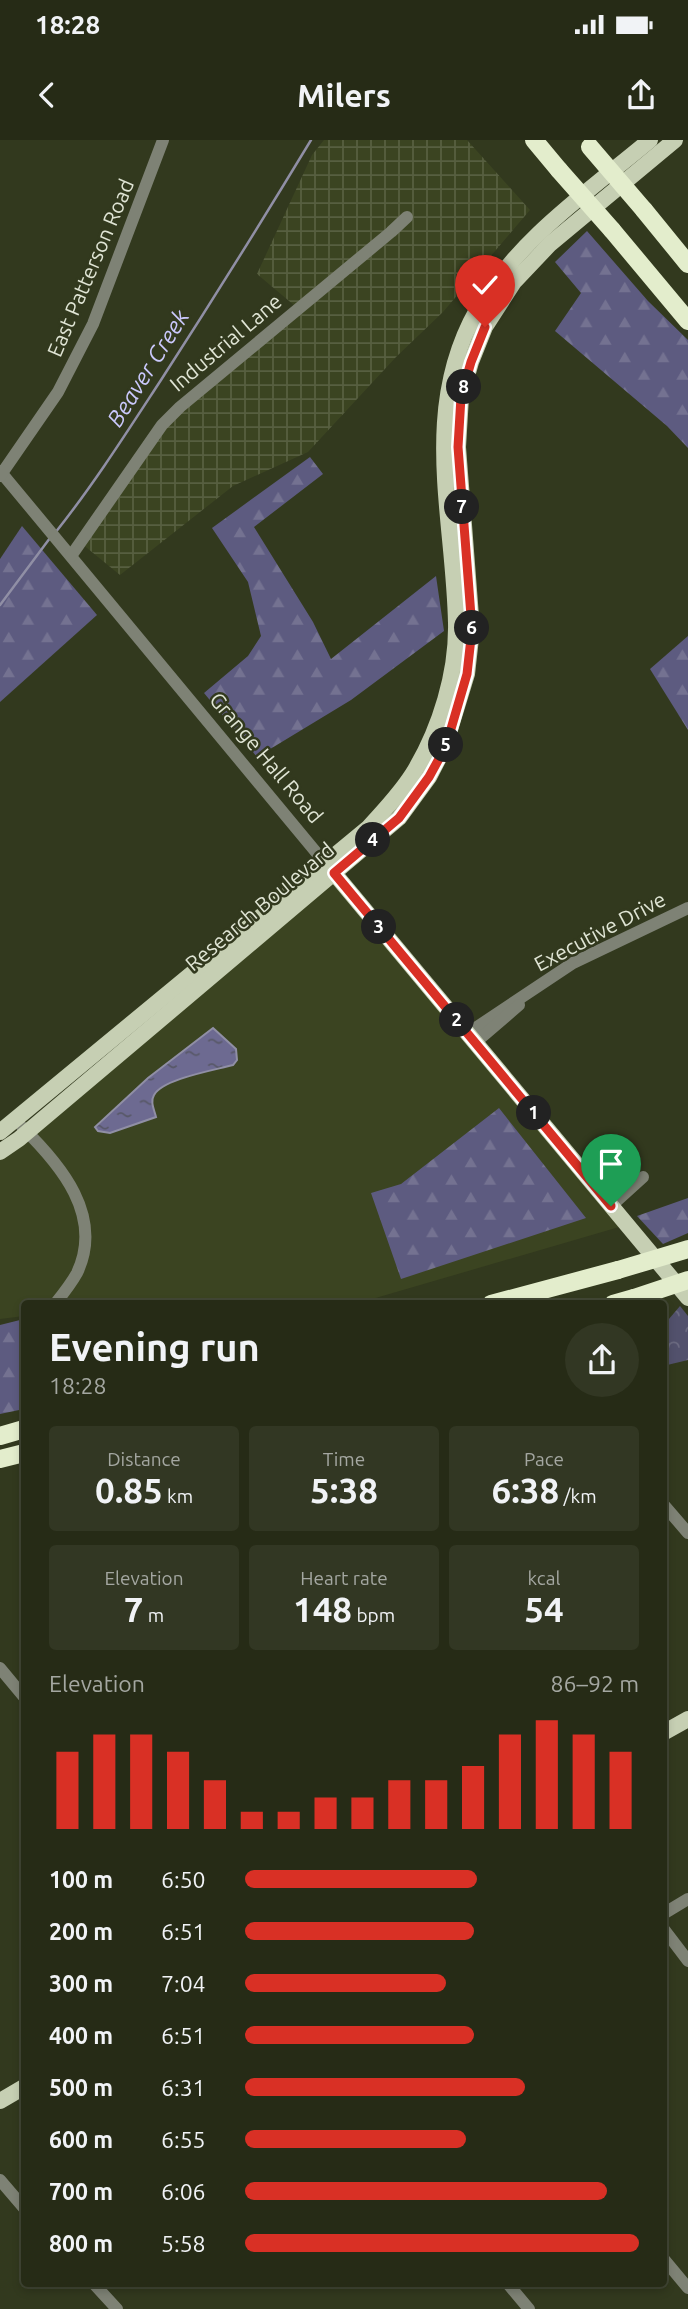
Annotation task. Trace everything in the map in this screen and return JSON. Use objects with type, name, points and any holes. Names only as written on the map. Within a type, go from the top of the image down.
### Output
[{"type":"highway","points":[[534,140],[688,321]]},
{"type":"highway","points":[[587,144],[688,264]]},
{"type":"highway","points":[[506,1300],[688,1249]]},
{"type":"highway","points":[[627,1300],[688,1280]]},
{"type":"highway","points":[[0,1436],[21,1430]]},
{"type":"highway","points":[[0,1459],[21,1454]]},
{"type":"main road","name":"Research Boulevard","points":[[330,868],[395,798],[415,770],[432,735],[447,693],[456,625],[443,471],[443,427],[451,377],[476,313],[500,274],[538,233],[650,140]]},
{"type":"main road","name":"Research Boulevard","points":[[0,1153],[22,1126],[330,868],[399,818],[429,777],[446,746],[464,685],[472,629],[458,447],[461,397],[471,362],[485,327],[514,282],[550,244],[675,140]]},
{"type":"main road","name":"Grange Hall Road","points":[[330,868],[688,1298]]},
{"type":"main road","name":"Research Boulevard","points":[[0,1132],[22,1126]]},
{"type":"main road","points":[[667,1730],[688,1719]]},
{"type":"main road","points":[[0,2101],[21,2089]]},
{"type":"street","name":"East Patterson Road","points":[[1,473],[58,392],[93,324],[163,140]]},
{"type":"street","name":"Industrial Lane","points":[[71,556],[162,425],[407,217]]},
{"type":"street","name":"Grange Hall Road","points":[[1,473],[330,868]]},
{"type":"street","name":"Executive Drive","points":[[472,1038],[530,991],[573,963],[688,908]]},
{"type":"street","points":[[22,1126],[70,1182],[85,1220],[82,1259],[71,1283],[58,1300]]},
{"type":"street","points":[[611,1206],[643,1177]]},
{"type":"street","points":[[667,1509],[688,1533]]},
{"type":"street","points":[[0,1668],[21,1693]]},
{"type":"street","points":[[667,1912],[688,1899]]},
{"type":"street","points":[[667,1933],[688,1961]]},
{"type":"street","points":[[0,2180],[21,2204]]},
{"type":"street","points":[[667,2263],[688,2288]]},
{"type":"street","points":[[97,2287],[117,2309]]},
{"type":"street","points":[[511,2287],[529,2309]]},
{"type":"shaded area","points":[[324,140],[467,140],[530,210],[443,312],[396,357],[308,452],[233,486],[120,575],[76,539],[155,425],[295,306],[257,274],[312,155]]},
{"type":"shaded area","points":[[334,873],[626,1225],[369,1300],[21,1300],[21,1316],[0,1319],[0,1153]]},
{"type":"green space","points":[[587,231],[648,301],[688,340],[688,448],[667,426],[555,331],[581,293],[555,262]]},
{"type":"green space","points":[[310,457],[323,474],[254,527],[313,622],[331,659],[436,576],[444,631],[351,700],[257,757],[204,693],[248,656],[261,636],[248,582],[212,528]]},
{"type":"green space","points":[[22,526],[97,615],[0,702],[0,559]]},
{"type":"green space","points":[[688,636],[688,730],[650,669]]},
{"type":"green space","points":[[499,1108],[586,1218],[401,1279],[371,1193],[401,1184]]},
{"type":"green space","points":[[688,1198],[688,1233],[663,1244],[637,1216]]},
{"type":"green space","points":[[680,1306],[688,1316],[688,1360],[667,1365],[667,1321]]},
{"type":"green space","points":[[21,1320],[21,1410],[0,1414],[0,1325]]},
{"type":"water","points":[[213,1028],[236,1049],[237,1060],[233,1065],[202,1072],[159,1089],[152,1100],[156,1117],[110,1133],[98,1131],[95,1127],[148,1078]]},
{"type":"waterway","name":"Beaver Creek","points":[[55,533],[97,477],[161,380],[311,140]]},
{"type":"waterway","name":"Beaver Creek","points":[[0,605],[50,538]]},
{"type":"route","points":[[485,327],[461,397],[458,447],[472,629],[467,674],[458,707],[446,746],[429,777],[399,818],[334,873],[611,1206]]}]
